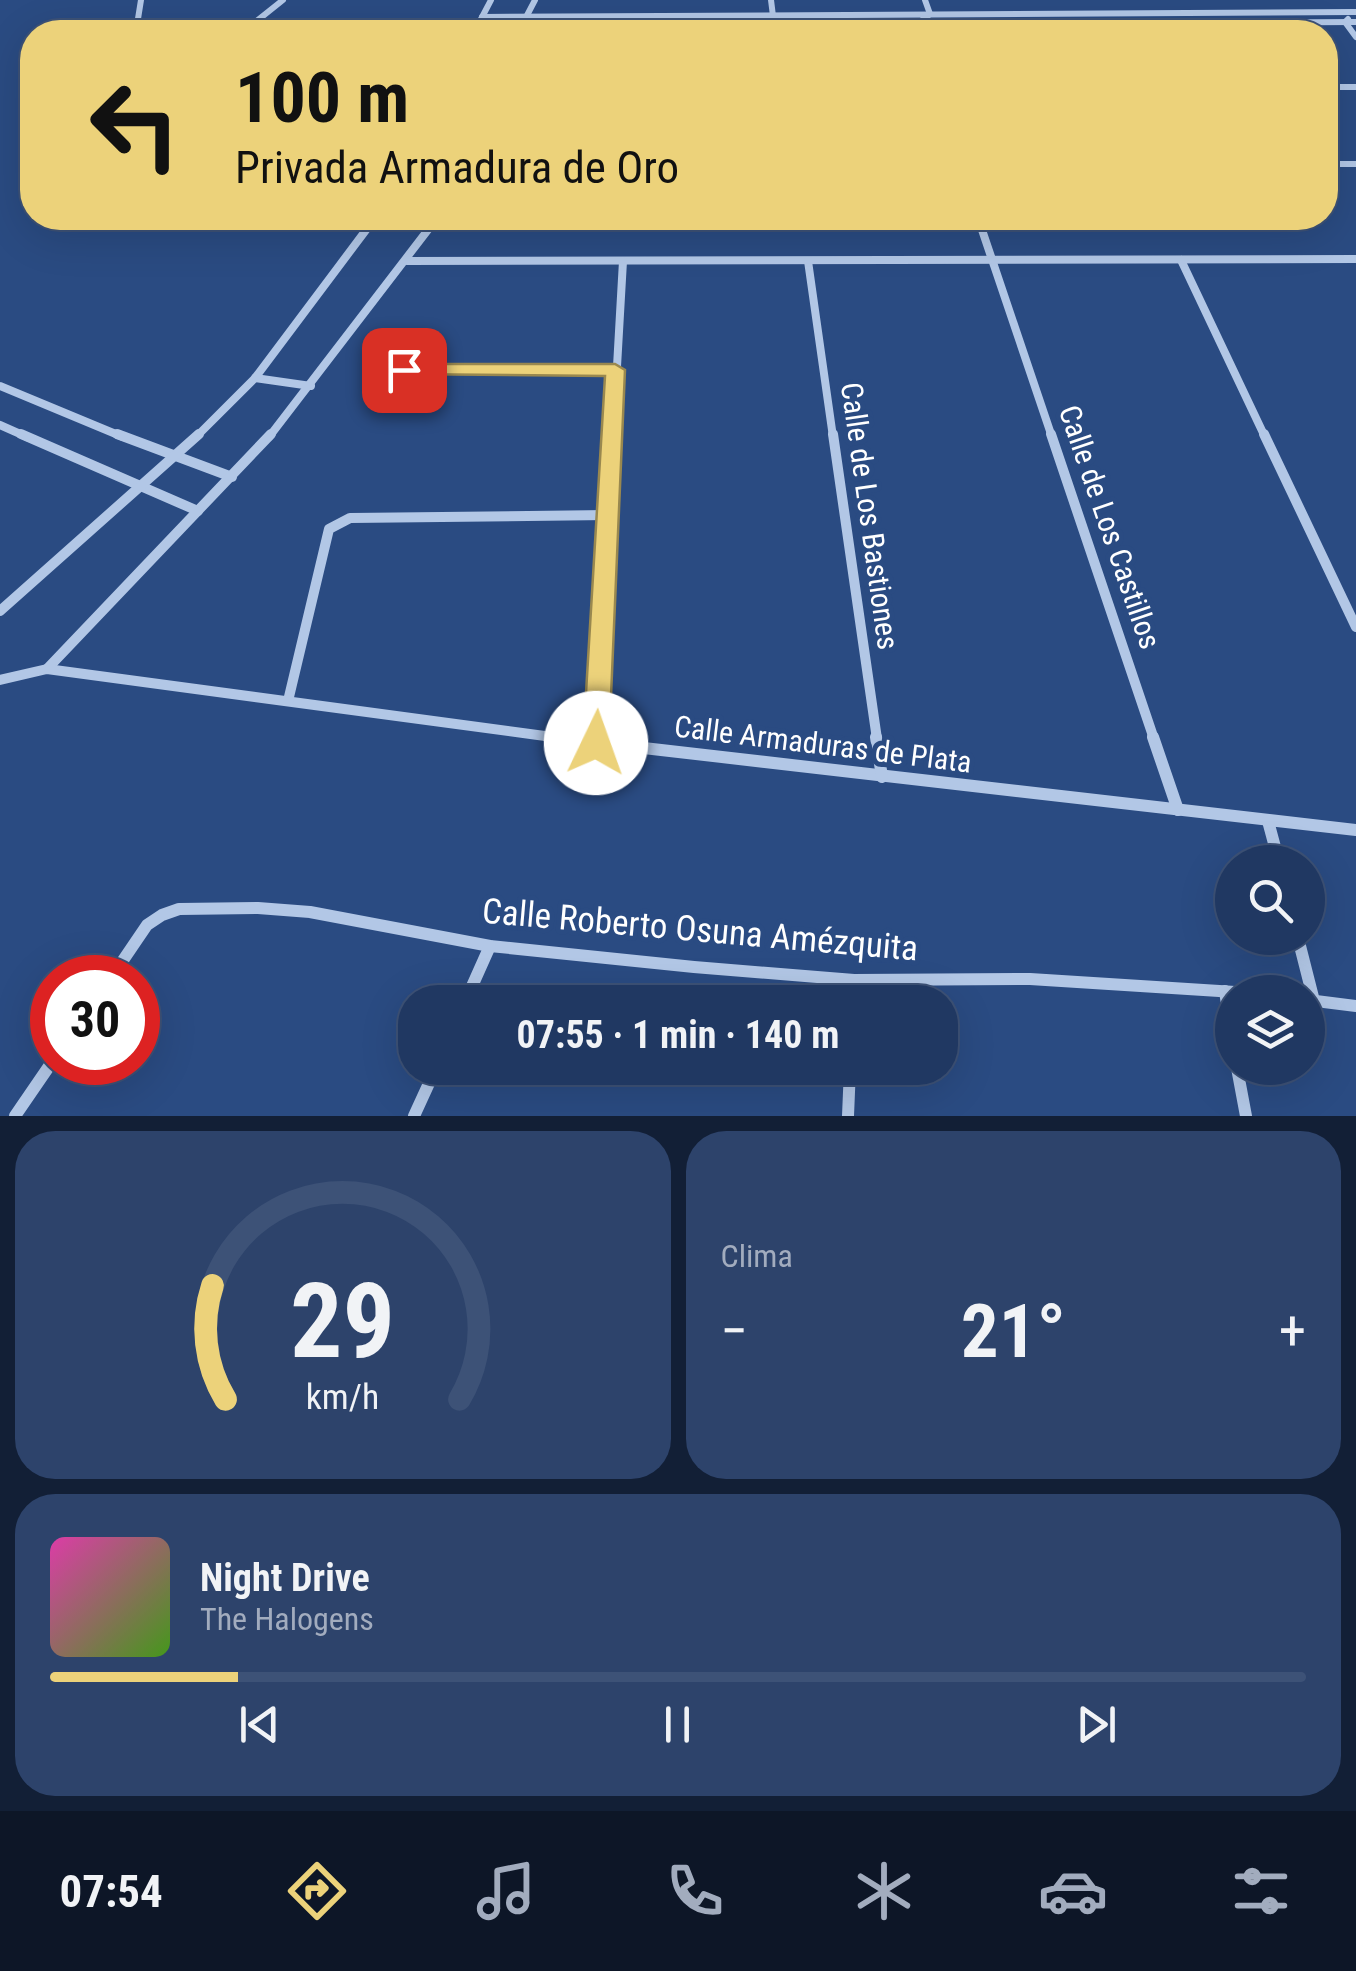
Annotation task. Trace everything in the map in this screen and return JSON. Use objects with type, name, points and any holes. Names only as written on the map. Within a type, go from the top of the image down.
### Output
[{"type":"street","points":[[258,20],[283,0]]},
{"type":"street","points":[[491,0],[482,18],[1356,12]]},
{"type":"street","points":[[524,20],[534,0]]},
{"type":"street","points":[[771,0],[773,16]]},
{"type":"street","points":[[925,0],[930,14]]},
{"type":"street","points":[[1067,0],[1074,14]]},
{"type":"street","points":[[1209,0],[1219,13]]},
{"type":"street","points":[[1347,0],[1356,12]]},
{"type":"street","points":[[1344,22],[1356,12]]},
{"type":"street","points":[[925,20],[930,14]]},
{"type":"street","points":[[1338,22],[1356,22]]},
{"type":"street","points":[[1344,22],[1356,37]]},
{"type":"street","points":[[0,611],[176,456],[254,378],[366,230]]},
{"type":"street","points":[[0,680],[47,669],[232,477],[312,386],[429,230]]},
{"type":"street","name":"Calle de Los Castillos","points":[[982,230],[1178,810]]},
{"type":"street","points":[[407,261],[1356,259]]},
{"type":"street","points":[[596,743],[622,260]]},
{"type":"street","points":[[1181,260],[1356,627]]},
{"type":"street","name":"Calle de Los Bastiones","points":[[808,261],[882,777]]},
{"type":"street","points":[[369,370],[615,370]]},
{"type":"street","points":[[254,378],[312,386]]},
{"type":"street","points":[[0,386],[232,477]]},
{"type":"street","points":[[0,425],[198,511]]},
{"type":"street","points":[[288,701],[330,529],[337,522],[350,518],[608,514]]},
{"type":"street","name":"Calle Armaduras de Plata","points":[[47,669],[596,743],[1356,830]]},
{"type":"street","points":[[1268,821],[1274,845]]},
{"type":"street","name":"Calle Roberto Osuna Amézquita","points":[[127,955],[147,925],[178,909],[310,912],[490,946],[854,980],[1030,979],[1215,991]]},
{"type":"street","points":[[473,985],[490,946]]},
{"type":"street","points":[[854,980],[854,985]]},
{"type":"street","points":[[1325,1003],[1356,1006]]},
{"type":"street","points":[[15,1116],[36,1085]]},
{"type":"street","points":[[414,1116],[428,1085]]},
{"type":"street","points":[[848,1116],[849,1085]]},
{"type":"street","points":[[1241,1085],[1246,1116]]},
{"type":"route","points":[[404,370],[615,370],[596,743]]}]
